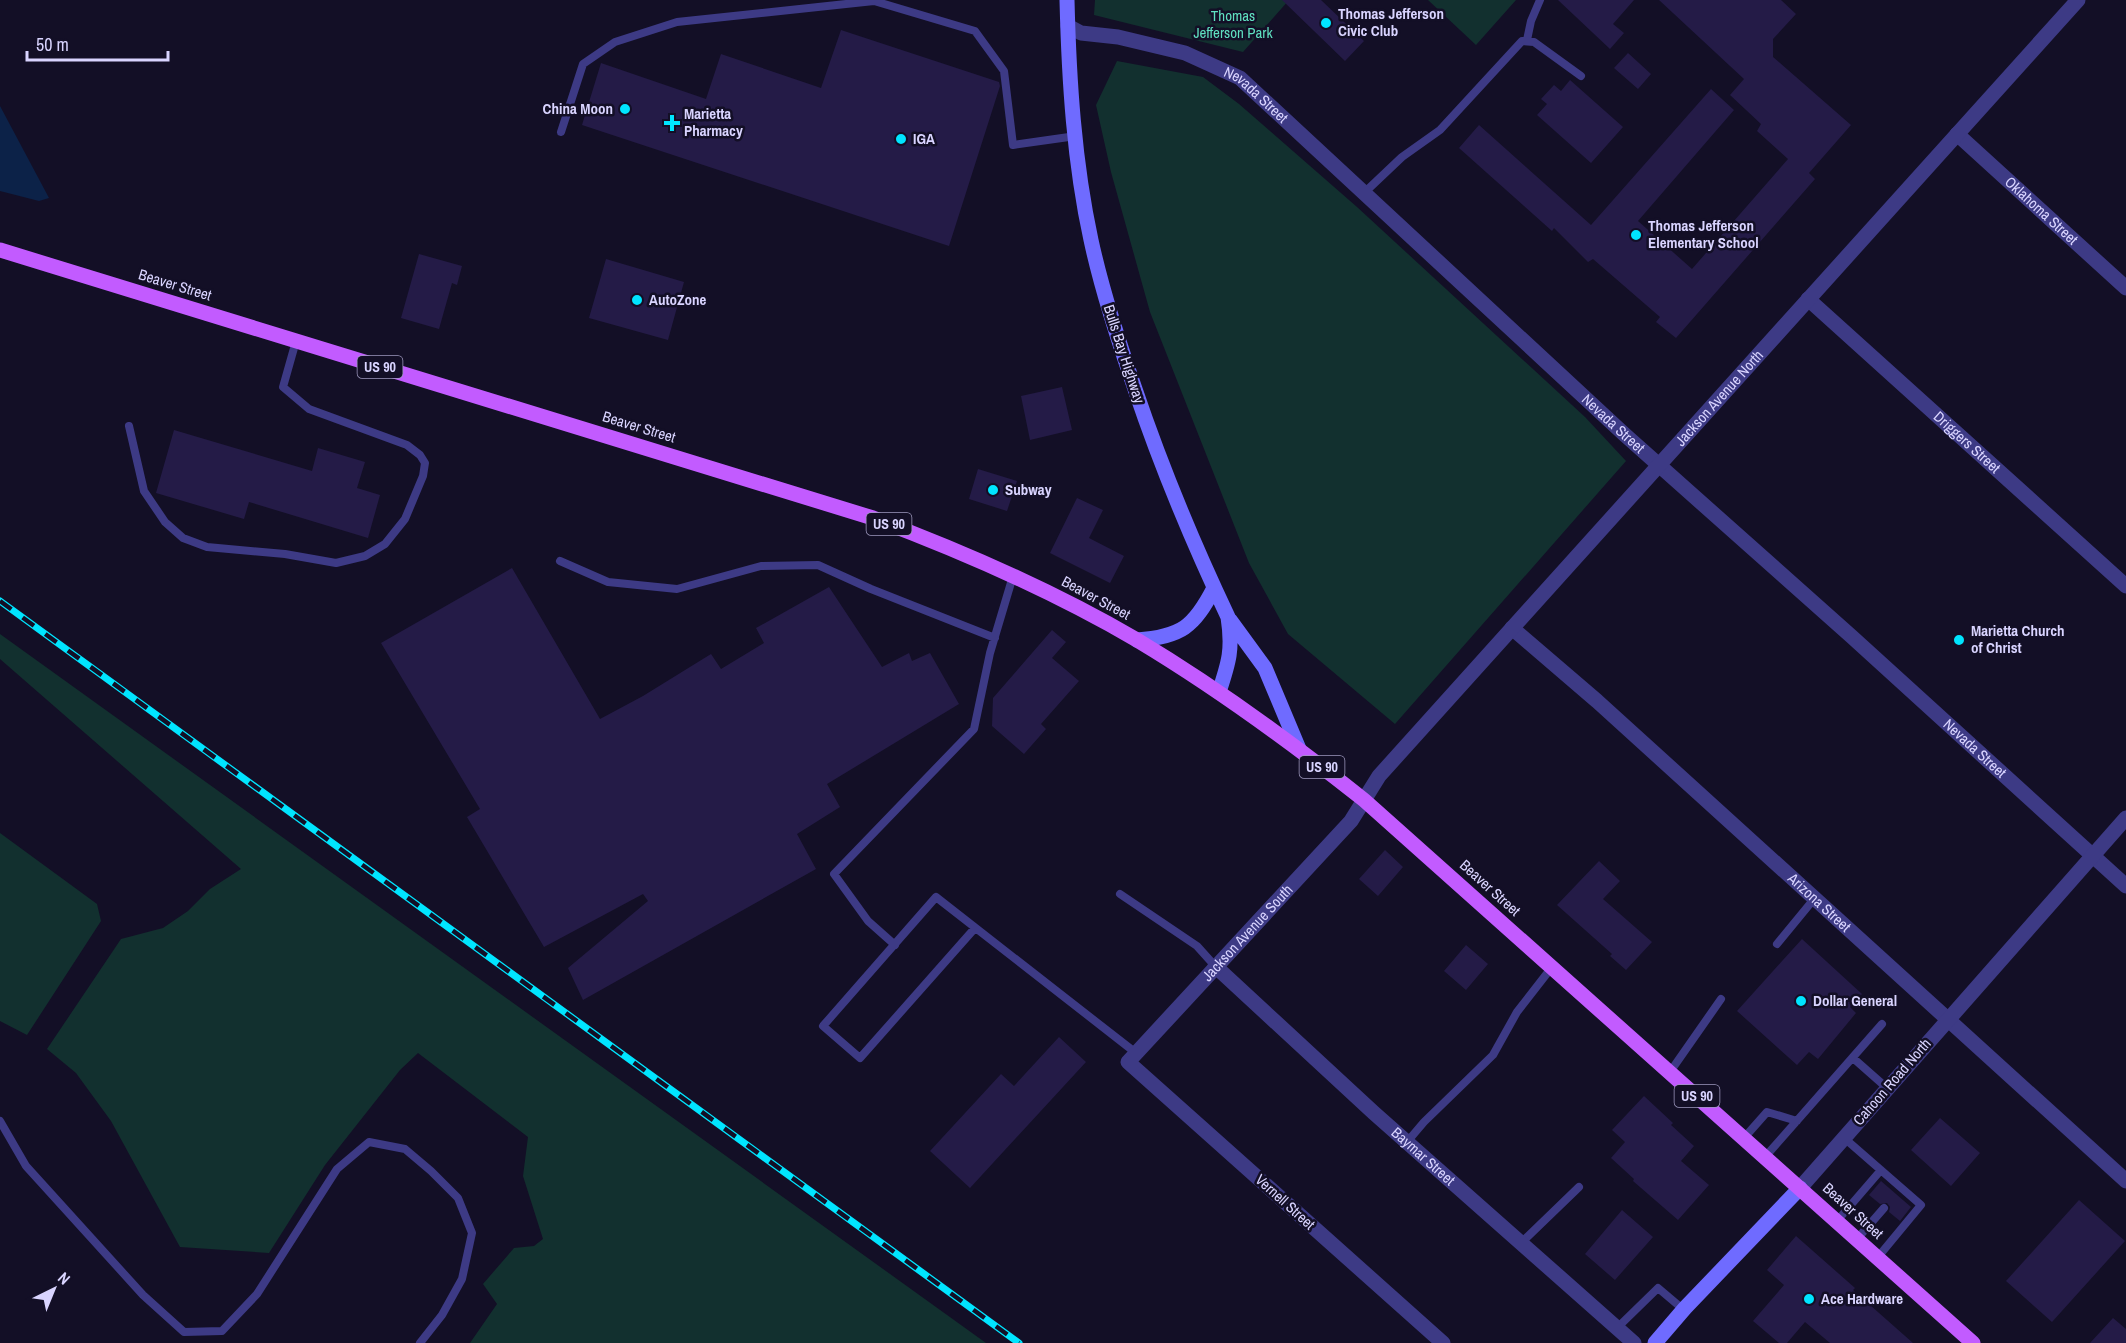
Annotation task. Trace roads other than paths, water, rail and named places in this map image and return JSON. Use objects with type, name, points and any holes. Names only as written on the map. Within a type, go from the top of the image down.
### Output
[{"type":"main road","name":"Bulls Bay Highway","points":[[1067,0],[1069,69],[1079,172],[1091,240],[1116,335],[1155,446],[1228,617],[1231,636],[1230,658],[1219,692]]},
{"type":"main road","name":"Beaver Street","points":[[0,250],[873,518],[938,542],[1013,576],[1137,640],[1219,692],[1299,749],[1364,800],[1973,1343]]},
{"type":"main road","points":[[1137,640],[1156,639],[1178,633],[1203,609],[1214,588]]},
{"type":"main road","points":[[1228,617],[1265,668],[1299,749]]},
{"type":"main road","name":"Cahoon Road North","points":[[1655,1343],[1800,1188]]},
{"type":"street","name":"Jackson Avenue North","points":[[1364,800],[1379,776],[2078,0]]},
{"type":"street","name":"Nevada Street","points":[[1068,26],[1081,33],[1118,37],[1185,53],[1240,78],[1660,465],[2126,886]]},
{"type":"street","name":"Oklahoma Street","points":[[1957,134],[2126,288]]},
{"type":"street","name":"Driggers Street","points":[[1808,299],[2126,586]]},
{"type":"street","name":"Arizona Street","points":[[1512,628],[1597,701],[2126,1181]]},
{"type":"street","name":"Jackson Avenue South","points":[[1132,1058],[1351,821],[1364,800]]},
{"type":"street","name":"Cahoon Road North","points":[[1800,1188],[2126,818]]},
{"type":"street","name":"Baymar Street","points":[[1215,966],[1407,1142],[1634,1343]]},
{"type":"street","name":"Vernell Street","points":[[1132,1058],[1443,1343]]},
{"type":"lane","points":[[1527,40],[1530,21],[1540,0]]},
{"type":"lane","points":[[561,132],[583,64],[615,42],[677,22],[874,1],[975,31],[1004,71],[1013,145],[1076,136]]},
{"type":"lane","points":[[1364,193],[1402,157],[1440,129],[1522,41],[1534,42],[1581,76]]},
{"type":"lane","points":[[129,426],[144,491],[165,522],[183,538],[207,547],[285,554],[336,563],[364,556],[385,544],[405,519],[423,476],[425,463],[420,455],[407,445],[309,409],[283,387],[296,341]]},
{"type":"lane","points":[[560,561],[608,582],[677,589],[761,566],[818,566],[995,638]]},
{"type":"lane","points":[[895,945],[868,921],[834,874],[974,729],[995,638],[1013,576]]},
{"type":"lane","points":[[1120,894],[1197,946],[1215,966]]},
{"type":"lane","points":[[975,928],[860,1058],[824,1026],[936,897],[975,928],[1132,1058]]},
{"type":"lane","points":[[1777,944],[1814,899]]},
{"type":"lane","points":[[1407,1142],[1424,1122],[1493,1055],[1517,1012],[1552,967]]},
{"type":"lane","points":[[1670,1072],[1721,999]]},
{"type":"lane","points":[[1765,1157],[1882,1024]]},
{"type":"lane","points":[[1853,1058],[1887,1088]]},
{"type":"lane","points":[[1744,1138],[1767,1113],[1797,1121]]},
{"type":"lane","points":[[0,1121],[26,1166],[143,1295],[184,1332],[222,1331],[257,1294],[337,1169],[369,1142],[405,1149],[458,1198],[472,1233],[462,1279],[442,1315],[420,1343]]},
{"type":"lane","points":[[1843,1137],[1881,1170],[1898,1190],[1921,1205],[1878,1257]]},
{"type":"lane","points":[[1837,1221],[1881,1170]]},
{"type":"lane","points":[[1521,1243],[1579,1186]]},
{"type":"lane","points":[[1857,1239],[1884,1208]]},
{"type":"lane","points":[[1617,1328],[1658,1288],[1684,1310]]},
{"type":"water","points":[[0,106],[49,198],[39,201],[0,191]]},
{"type":"railway","points":[[0,601],[1019,1343]]},
{"type":"place","name":"Thomas Jefferson Civic Club","points":[[1326,23]]},
{"type":"place","name":"China Moon","points":[[625,109]]},
{"type":"place","name":"Marietta Pharmacy","points":[[672,123]]},
{"type":"place","name":"IGA","points":[[901,139]]},
{"type":"place","name":"Thomas Jefferson Elementary School","points":[[1636,235]]},
{"type":"place","name":"AutoZone","points":[[637,300]]},
{"type":"place","name":"Subway","points":[[993,490]]},
{"type":"place","name":"Marietta Church of Christ","points":[[1959,640]]},
{"type":"place","name":"Dollar General","points":[[1801,1001]]},
{"type":"place","name":"Ace Hardware","points":[[1809,1299]]},
{"type":"park label","name":"Thomas Jefferson Park","points":[[1233,24]]}]
